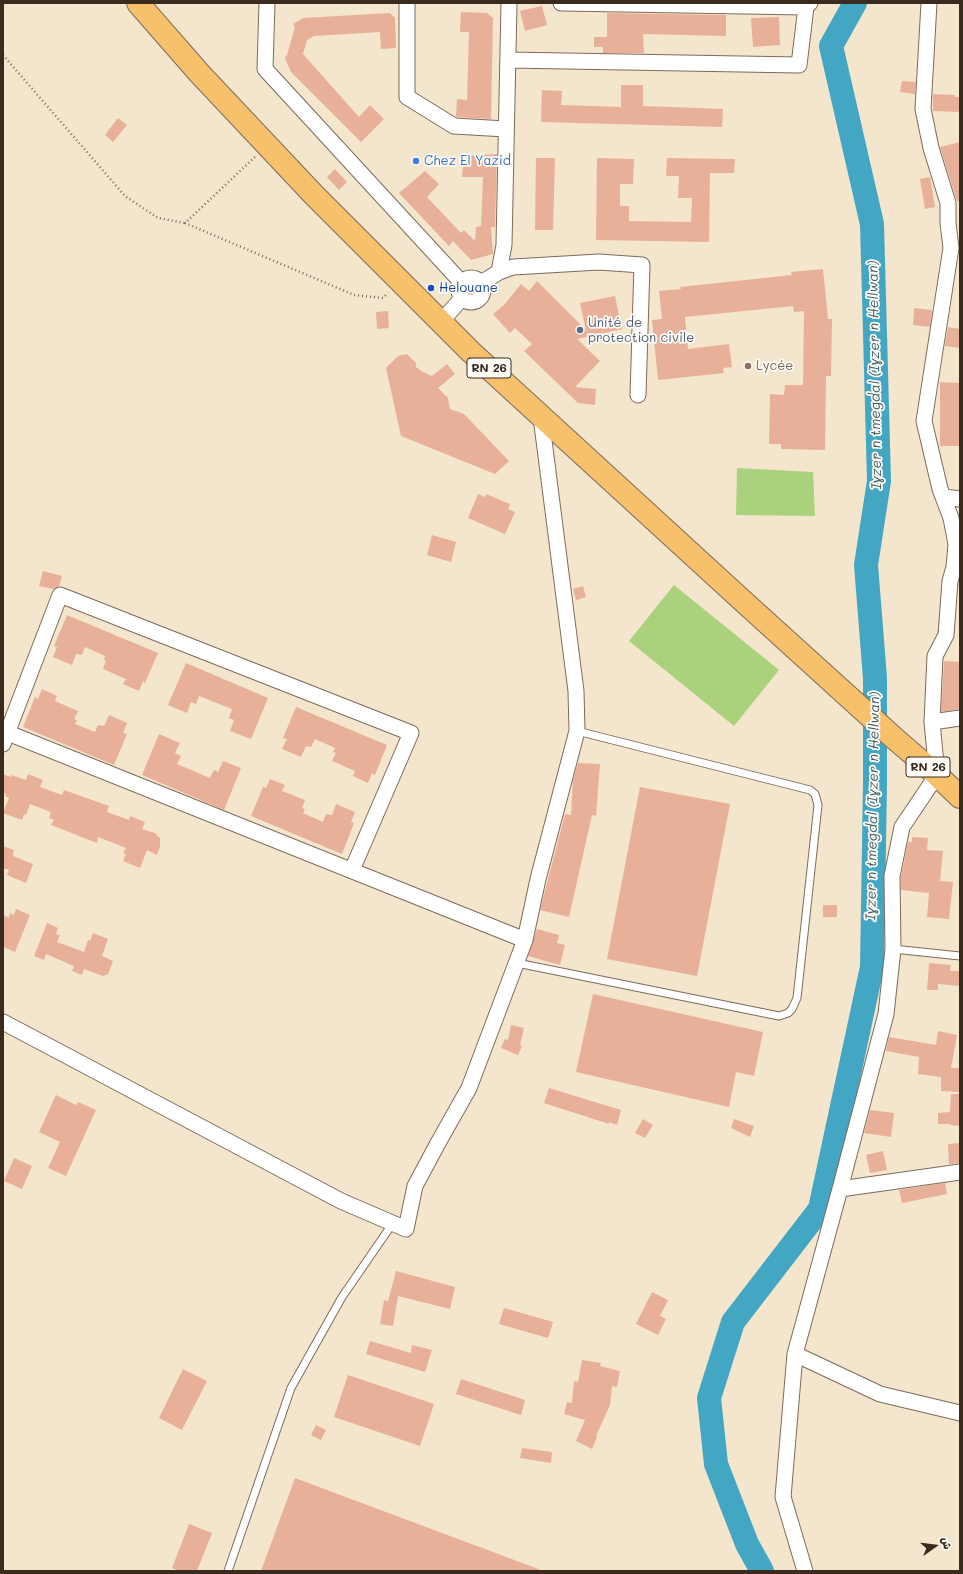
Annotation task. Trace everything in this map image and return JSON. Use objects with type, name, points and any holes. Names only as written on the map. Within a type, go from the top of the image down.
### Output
[{"type":"main road","name":"RN 26","points":[[138,3],[200,74],[314,196],[471,352],[960,797]]},
{"type":"street","points":[[267,3],[265,69],[462,283]]},
{"type":"street","points":[[407,3],[407,97],[454,126],[506,129]]},
{"type":"street","points":[[499,272],[504,245],[509,3]]},
{"type":"street","points":[[508,60],[799,65],[808,5],[561,3]]},
{"type":"street","points":[[805,1571],[783,1497],[795,1354],[886,1014],[894,949],[892,876],[902,827],[937,775],[932,722],[935,656],[946,635],[950,582],[957,567],[956,544],[951,518],[940,489],[924,422],[951,248],[948,223],[954,201],[932,148],[924,110],[929,3]]},
{"type":"street","points":[[481,283],[499,272],[513,267],[599,262],[642,265],[638,395]]},
{"type":"street","points":[[471,278],[481,283],[483,291],[477,300],[470,302],[462,298],[459,291],[462,283],[471,278]]},
{"type":"street","points":[[441,322],[462,298]]},
{"type":"street","points":[[3,1022],[340,1201],[406,1229],[415,1186],[469,1088],[526,940],[538,879],[577,732],[576,691],[541,417]]},
{"type":"street","points":[[944,497],[960,499]]},
{"type":"street","points":[[352,870],[411,733],[60,595],[5,736],[352,870],[526,940]]},
{"type":"street","points":[[932,722],[960,718]]},
{"type":"street","points":[[840,1189],[960,1172]]},
{"type":"street","points":[[795,1354],[880,1394],[960,1413]]},
{"type":"lane","points":[[517,963],[779,1016],[788,1013],[792,1009],[797,998],[818,805],[815,794],[810,790],[577,732]]},
{"type":"lane","points":[[894,949],[960,956]]},
{"type":"lane","points":[[228,1571],[291,1388],[342,1297],[393,1223]]},
{"type":"path","points":[[3,55],[125,196],[158,218],[185,223],[354,296],[383,298],[400,281]]},
{"type":"path","points":[[185,223],[267,146]]},
{"type":"green space","points":[[737,468],[813,472],[815,516],[736,515]]},
{"type":"green space","points":[[674,585],[779,670],[734,726],[629,641]]},
{"type":"building","points":[[542,6],[547,25],[525,31],[520,11]]},
{"type":"building","points":[[461,12],[487,13],[493,18],[491,119],[456,117],[457,99],[467,100],[469,32],[460,32]]},
{"type":"building","points":[[390,13],[395,18],[396,48],[381,49],[380,32],[314,36],[307,40],[303,54],[359,117],[370,105],[384,119],[361,142],[291,72],[285,58],[295,27],[293,24],[303,18]]},
{"type":"building","points":[[607,13],[726,15],[726,36],[643,34],[644,53],[603,53],[603,47],[594,47],[594,37],[607,37]]},
{"type":"building","points":[[779,17],[780,45],[753,47],[751,18]]},
{"type":"building","points":[[902,81],[916,82],[915,94],[900,92]]},
{"type":"building","points":[[621,85],[643,85],[643,106],[723,109],[722,127],[541,122],[542,90],[562,91],[561,105],[621,107]]},
{"type":"building","points":[[933,94],[955,95],[955,97],[960,97],[960,112],[933,111]]},
{"type":"building","points":[[118,118],[127,125],[113,142],[105,135]]},
{"type":"building","points":[[960,142],[960,201],[957,201],[940,147]]},
{"type":"building","points":[[497,154],[495,227],[491,227],[493,254],[471,260],[453,241],[449,246],[399,193],[425,171],[439,184],[427,197],[461,233],[464,230],[475,241],[476,227],[481,226],[483,177],[462,177],[464,156]]},
{"type":"building","points":[[536,158],[555,158],[553,230],[535,230]]},
{"type":"building","points":[[597,158],[634,159],[633,184],[620,184],[620,206],[629,206],[629,221],[691,222],[692,198],[678,198],[679,176],[666,176],[667,158],[735,159],[734,173],[710,173],[709,242],[596,240]]},
{"type":"building","points":[[335,169],[347,182],[339,190],[327,177]]},
{"type":"building","points":[[930,177],[935,207],[925,209],[920,179]]},
{"type":"building","points":[[823,269],[828,319],[832,319],[831,376],[826,376],[825,450],[781,449],[781,444],[769,444],[770,394],[784,395],[785,385],[803,385],[804,311],[794,312],[793,306],[685,317],[688,349],[729,344],[732,367],[723,368],[724,373],[658,380],[652,320],[662,319],[659,291],[681,289],[680,287],[792,275],[791,272]]},
{"type":"building","points":[[537,281],[586,330],[580,303],[615,296],[622,329],[577,339],[600,361],[575,387],[596,389],[595,405],[578,403],[524,351],[532,344],[515,328],[510,333],[493,314],[504,305],[521,284],[529,291]]},
{"type":"building","points":[[914,308],[932,310],[930,327],[913,325]]},
{"type":"building","points":[[388,311],[389,328],[377,329],[376,312]]},
{"type":"building","points":[[948,327],[960,329],[960,348],[945,346]]},
{"type":"building","points":[[407,354],[416,363],[416,367],[432,376],[447,364],[455,374],[438,388],[448,398],[450,409],[464,414],[509,461],[495,474],[401,436],[386,368],[398,356]]},
{"type":"building","points":[[940,382],[960,383],[960,446],[940,446]]},
{"type":"building","points":[[478,494],[485,497],[486,494],[510,504],[508,509],[515,512],[505,534],[468,518]]},
{"type":"building","points":[[432,535],[456,542],[451,562],[427,555]]},
{"type":"building","points":[[43,571],[62,576],[59,586],[53,589],[39,586]]},
{"type":"building","points":[[583,586],[586,597],[576,600],[573,589]]},
{"type":"building","points":[[67,615],[158,653],[145,683],[143,681],[139,691],[123,684],[126,679],[103,669],[106,661],[104,660],[105,656],[85,647],[82,655],[76,654],[72,665],[53,657],[57,647],[54,646]]},
{"type":"building","points":[[944,661],[960,662],[960,709],[941,712]]},
{"type":"building","points":[[186,663],[268,698],[251,739],[230,731],[234,720],[229,718],[232,709],[199,696],[196,704],[191,702],[187,713],[168,705]]},
{"type":"building","points":[[42,689],[57,696],[55,701],[78,711],[74,719],[77,720],[75,724],[95,732],[98,725],[104,726],[109,715],[127,723],[123,733],[127,734],[114,765],[23,727],[35,697],[38,699]]},
{"type":"building","points":[[296,707],[387,745],[375,775],[372,773],[368,783],[353,776],[355,771],[332,761],[336,753],[333,752],[335,748],[315,739],[311,747],[306,746],[301,757],[282,749],[287,739],[283,738]]},
{"type":"building","points":[[159,734],[180,743],[175,753],[181,756],[177,764],[210,778],[214,770],[218,772],[223,761],[241,768],[224,810],[142,775]]},
{"type":"building","points":[[578,763],[600,764],[596,816],[592,815],[569,917],[540,910],[565,814],[571,815],[573,780]]},
{"type":"building","points":[[3,774],[26,780],[28,774],[43,780],[40,787],[62,795],[64,790],[109,806],[107,812],[129,820],[130,816],[145,822],[142,829],[155,833],[160,838],[160,847],[157,855],[147,850],[140,868],[123,861],[126,854],[123,853],[126,848],[98,837],[97,843],[51,825],[54,820],[49,818],[51,812],[30,804],[26,815],[24,814],[22,820],[3,813],[9,798],[3,793]]},
{"type":"building","points":[[270,779],[285,785],[282,791],[305,800],[302,808],[305,809],[303,813],[323,822],[326,814],[332,815],[336,804],[355,812],[351,822],[354,823],[342,854],[251,816],[263,787],[266,788]]},
{"type":"building","points":[[640,787],[730,804],[697,976],[607,959]]},
{"type":"building","points":[[912,837],[928,838],[927,850],[943,851],[940,881],[953,882],[949,919],[927,917],[929,893],[901,890],[901,877],[908,842],[912,842]]},
{"type":"building","points":[[3,846],[14,850],[13,856],[33,864],[26,883],[7,875],[9,870],[3,868]]},
{"type":"building","points":[[823,905],[837,905],[837,917],[823,917]]},
{"type":"building","points":[[16,909],[30,915],[15,952],[3,947],[3,915],[9,918],[10,913],[14,915]]},
{"type":"building","points":[[47,923],[58,928],[56,934],[60,935],[57,942],[84,952],[88,940],[90,941],[93,933],[108,939],[102,956],[113,961],[108,974],[103,976],[84,969],[82,975],[72,971],[74,966],[46,954],[44,960],[34,956]]},
{"type":"building","points":[[537,929],[559,935],[557,943],[565,945],[560,965],[528,956]]},
{"type":"building","points":[[929,963],[951,965],[950,971],[960,971],[960,986],[938,984],[938,990],[927,990]]},
{"type":"building","points":[[593,994],[763,1032],[754,1076],[736,1072],[729,1107],[576,1072]]},
{"type":"building","points":[[511,1025],[524,1028],[520,1045],[522,1046],[518,1055],[501,1048],[505,1039],[508,1040]]},
{"type":"building","points":[[938,1031],[957,1035],[951,1068],[960,1068],[960,1092],[941,1091],[941,1077],[918,1074],[919,1057],[886,1051],[889,1037],[936,1045]]},
{"type":"building","points":[[549,1088],[621,1110],[617,1125],[609,1122],[609,1124],[544,1103]]},
{"type":"building","points":[[951,1094],[960,1094],[960,1126],[938,1124],[938,1113],[950,1112]]},
{"type":"building","points":[[56,1095],[76,1105],[78,1102],[96,1110],[66,1176],[48,1168],[60,1142],[39,1132]]},
{"type":"building","points":[[870,1110],[894,1113],[891,1137],[864,1133]]},
{"type":"building","points":[[643,1119],[653,1125],[645,1138],[635,1133]]},
{"type":"building","points":[[734,1119],[754,1126],[750,1137],[731,1128]]},
{"type":"building","points":[[960,1143],[960,1163],[949,1164],[948,1144]]},
{"type":"building","points":[[883,1151],[887,1170],[870,1173],[866,1155]]},
{"type":"building","points":[[14,1158],[32,1166],[22,1189],[4,1181]]},
{"type":"building","points":[[945,1183],[947,1194],[902,1203],[899,1190]]},
{"type":"building","points":[[396,1271],[455,1287],[450,1309],[398,1296],[393,1326],[380,1324],[384,1300],[388,1301]]},
{"type":"building","points":[[652,1292],[668,1300],[660,1316],[666,1319],[658,1335],[636,1324]]},
{"type":"building","points":[[504,1308],[553,1322],[548,1338],[499,1324]]},
{"type":"building","points":[[370,1341],[411,1353],[412,1345],[432,1350],[425,1372],[366,1354]]},
{"type":"building","points":[[582,1360],[601,1363],[600,1366],[620,1371],[617,1387],[612,1386],[610,1405],[596,1436],[597,1437],[592,1449],[576,1441],[585,1420],[564,1414],[567,1402],[572,1403],[574,1381],[578,1382]]},
{"type":"building","points":[[183,1369],[207,1381],[182,1430],[159,1418]]},
{"type":"building","points":[[348,1375],[434,1404],[420,1446],[334,1417]]},
{"type":"building","points":[[461,1379],[525,1400],[521,1415],[456,1394]]},
{"type":"building","points":[[316,1425],[326,1430],[321,1440],[311,1435]]},
{"type":"building","points":[[522,1448],[552,1452],[551,1463],[520,1458]]},
{"type":"building","points":[[295,1478],[541,1570],[261,1571]]},
{"type":"building","points":[[189,1524],[212,1533],[197,1571],[179,1571],[172,1568]]},
{"type":"waterway","name":"Iɣzer n tmegdal (Iɣzer n Hellwan)","points":[[762,1571],[747,1544],[716,1464],[709,1398],[733,1322],[820,1209],[872,967],[875,678],[866,565],[879,481],[872,224],[831,46],[855,3]]},
{"type":"place","name":"Chez El Yazid","points":[[416,161]]},
{"type":"place","name":"Helouane","points":[[431,288]]},
{"type":"place","name":"Unité de protection civile","points":[[580,330]]},
{"type":"place","name":"Lycée","points":[[748,366]]}]
